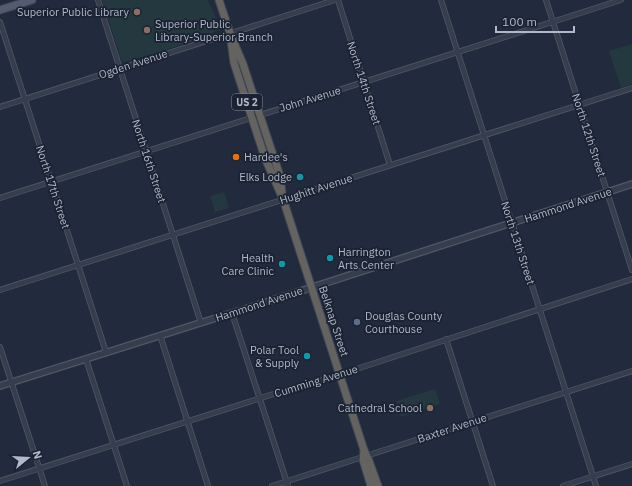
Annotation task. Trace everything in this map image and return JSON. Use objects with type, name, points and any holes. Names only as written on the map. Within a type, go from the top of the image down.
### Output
[{"type":"highway","name":"Belknap Street","points":[[219,0],[230,33],[242,59],[280,176],[283,199]]},
{"type":"highway","name":"Belknap Street","points":[[230,33],[234,63],[266,163],[283,199],[365,454],[378,486]]},
{"type":"highway","name":"Belknap Street","points":[[365,454],[371,486]]},
{"type":"main road","points":[[0,10],[32,0]]},
{"type":"street","name":"North 16th Street","points":[[98,0],[201,323]]},
{"type":"street","name":"Ogden Avenue","points":[[0,107],[336,0]]},
{"type":"street","name":"North 14th Street","points":[[336,0],[390,165]]},
{"type":"street","name":"North 13th Street","points":[[441,0],[596,486]]},
{"type":"street","name":"North 12th Street","points":[[546,0],[632,270]]},
{"type":"street","name":"John Avenue","points":[[0,198],[621,0]]},
{"type":"street","name":"North 17th Street","points":[[0,22],[106,352]]},
{"type":"street","name":"Hughitt Avenue","points":[[0,290],[632,88]]},
{"type":"street","name":"Hammond Avenue","points":[[0,386],[632,184]]},
{"type":"street","name":"Cumming Avenue","points":[[0,481],[632,280]]},
{"type":"street","points":[[232,313],[287,484]]},
{"type":"street","points":[[160,335],[208,486]]},
{"type":"street","points":[[446,339],[493,486]]},
{"type":"street","points":[[0,347],[45,486]]},
{"type":"street","points":[[86,359],[127,486]]},
{"type":"street","name":"Baxter Avenue","points":[[272,486],[287,484],[365,454],[472,422],[632,371]]},
{"type":"street","points":[[563,486],[632,464]]},
{"type":"shaded area","points":[[102,0],[208,0],[216,19],[218,29],[204,37],[190,42],[157,53],[122,62]]},
{"type":"shaded area","points":[[632,44],[632,84],[621,88],[609,51]]},
{"type":"shaded area","points":[[224,192],[229,208],[215,212],[210,196]]},
{"type":"shaded area","points":[[435,389],[440,404],[401,417],[396,401]]},
{"type":"place","name":"Superior Public Library","points":[[137,12]]},
{"type":"place","name":"Superior Public Library-Superior Branch","points":[[147,30]]},
{"type":"place","name":"Hardee's","points":[[236,157]]},
{"type":"place","name":"Elks Lodge","points":[[300,177]]},
{"type":"place","name":"Harrington Arts Center","points":[[330,258]]},
{"type":"place","name":"Health Care Clinic","points":[[282,264]]},
{"type":"place","name":"Douglas County Courthouse","points":[[357,322]]},
{"type":"place","name":"Polar Tool & Supply","points":[[307,356]]},
{"type":"place","name":"Cathedral School","points":[[430,408]]}]
